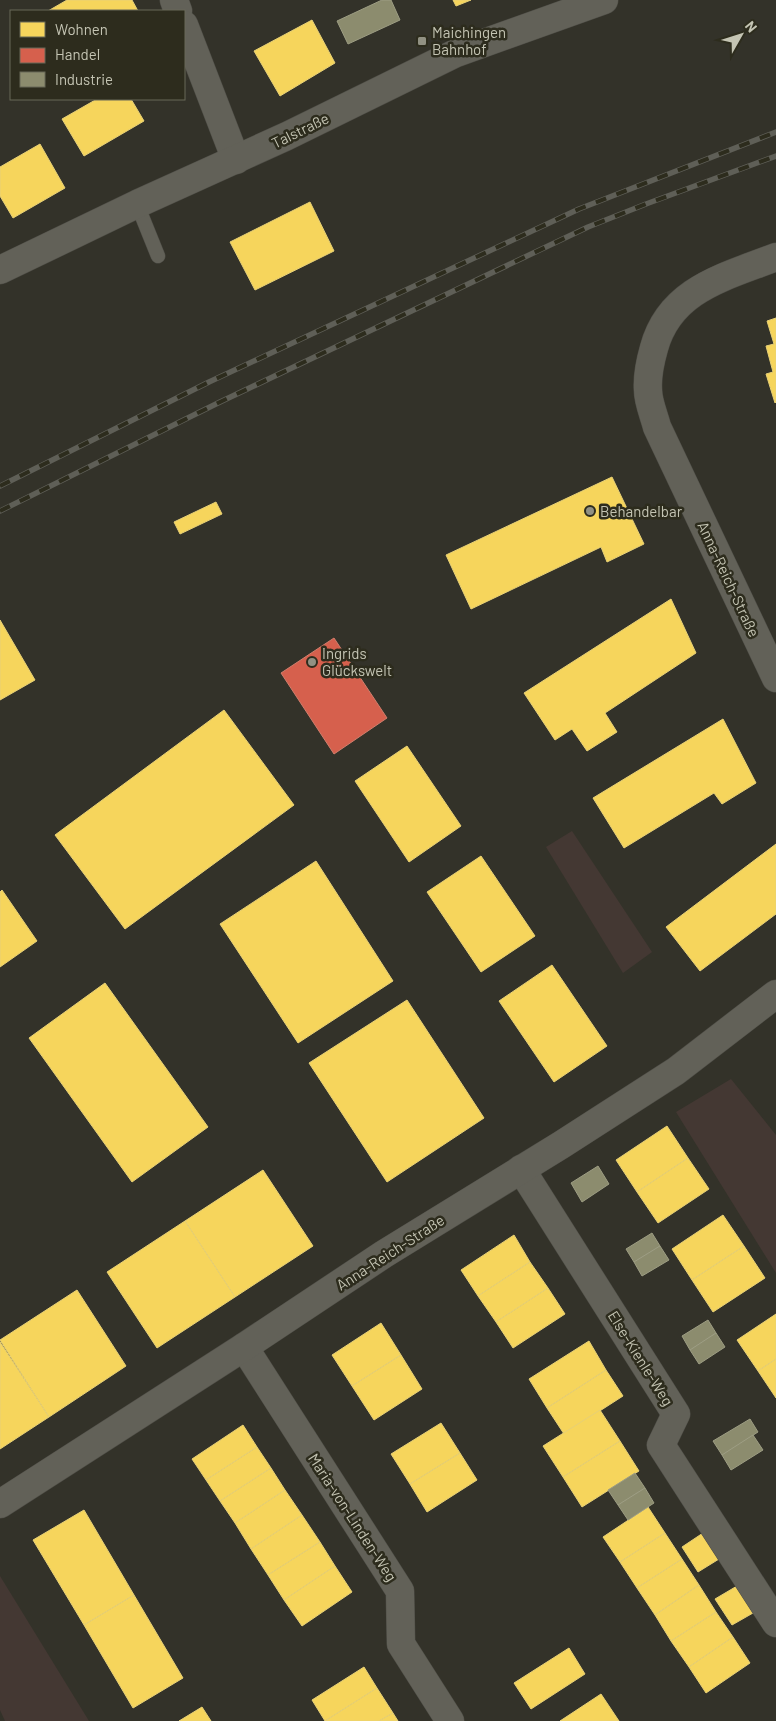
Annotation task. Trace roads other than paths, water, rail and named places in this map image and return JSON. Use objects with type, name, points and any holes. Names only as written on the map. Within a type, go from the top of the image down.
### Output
[{"type":"street","name":"Talstraße","points":[[0,270],[137,204],[236,160],[456,53],[604,0]]},
{"type":"street","points":[[185,28],[236,160]]},
{"type":"street","name":"Anna-Reich-Straße","points":[[776,258],[718,279],[692,293],[673,310],[658,334],[649,365],[648,391],[657,427],[776,678]]},
{"type":"street","name":"Anna-Reich-Straße","points":[[0,1504],[244,1347],[384,1254],[521,1170],[676,1070],[776,994]]},
{"type":"street","name":"Else-Kienle-Weg","points":[[521,1170],[676,1414],[661,1444],[776,1623]]},
{"type":"street","name":"Maria-von-Linden-Weg","points":[[244,1347],[400,1591],[401,1644],[450,1721]]},
{"type":"lane","points":[[137,204],[158,256]]},
{"type":"railway","points":[[0,486],[209,382],[579,209],[776,132]]},
{"type":"railway","points":[[0,511],[220,402],[588,227],[776,156]]},
{"type":"place","name":"Maichingen Bahnhof","points":[[422,41]]},
{"type":"place","name":"Behandelbar","points":[[590,511]]},
{"type":"place","name":"Ingrids Glückswelt","points":[[312,662]]}]
